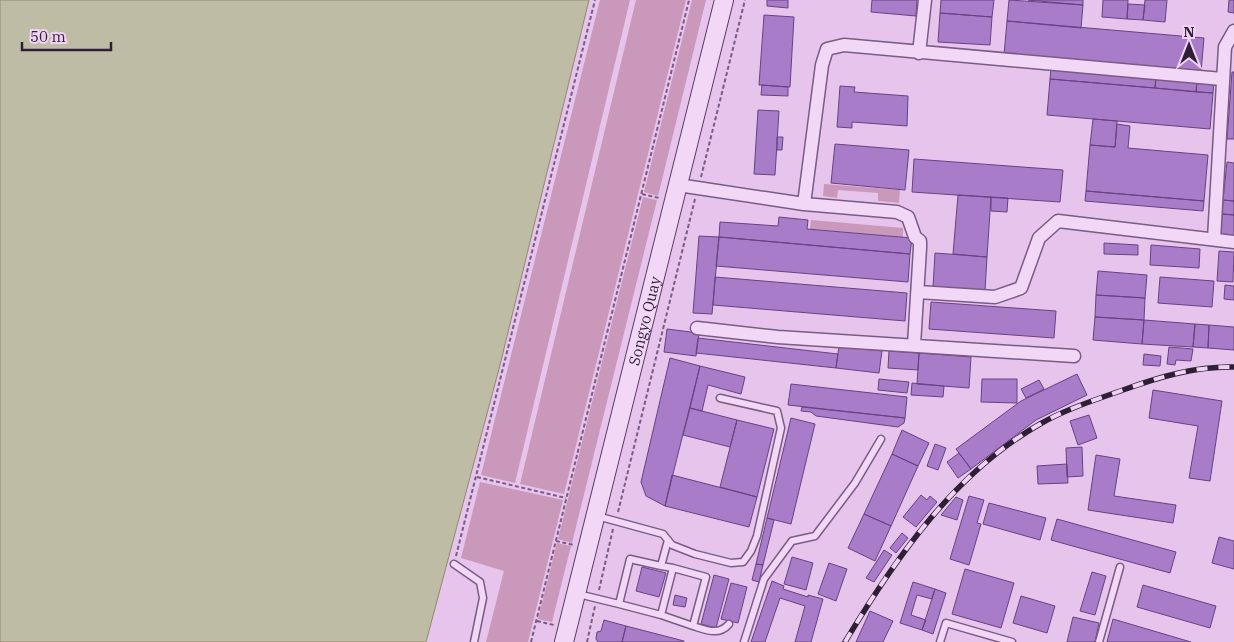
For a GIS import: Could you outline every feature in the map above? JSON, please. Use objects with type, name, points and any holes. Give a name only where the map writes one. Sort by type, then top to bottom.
[{"type":"main road","name":"Songyo Quay","points":[[564,642],[597,516],[724,0]]},
{"type":"street","points":[[919,53],[925,0]]},
{"type":"street","points":[[1214,240],[1222,79],[1225,48],[1234,31]]},
{"type":"street","points":[[804,204],[822,65],[827,49],[844,45],[1222,79]]},
{"type":"street","points":[[678,185],[804,204],[896,212],[908,217],[914,237],[920,241],[914,345]]},
{"type":"street","points":[[918,292],[995,297],[1021,288],[1039,238],[1058,221],[1234,242]]},
{"type":"street","points":[[697,328],[778,337],[1074,356]]},
{"type":"lane","points":[[597,516],[663,534],[672,545],[695,554],[731,562],[743,562],[751,551],[781,428],[777,411],[720,398]]},
{"type":"lane","points":[[744,642],[764,579],[792,541],[815,536],[855,483],[882,439]]},
{"type":"lane","points":[[661,566],[668,540]]},
{"type":"lane","points":[[619,604],[630,559],[706,576],[693,626]]},
{"type":"lane","points":[[454,564],[480,582],[483,598],[474,642]]},
{"type":"lane","points":[[1099,642],[1120,567]]},
{"type":"lane","points":[[661,615],[673,568]]},
{"type":"lane","points":[[576,594],[661,615],[710,632],[721,632],[729,624]]},
{"type":"lane","points":[[940,642],[946,623],[1012,642]]},
{"type":"path","points":[[454,564],[595,0]]},
{"type":"path","points":[[531,642],[689,0]]},
{"type":"path","points":[[587,642],[615,520],[745,0]]},
{"type":"path","points":[[641,194],[659,198]]},
{"type":"path","points":[[477,477],[566,498]]},
{"type":"path","points":[[556,541],[574,545]]},
{"type":"path","points":[[536,621],[554,625]]},
{"type":"shaded area","points":[[0,0],[589,0],[500,365],[426,642],[0,642]]},
{"type":"shaded area","points":[[600,0],[630,0],[515,483],[481,475]]},
{"type":"shaded area","points":[[636,0],[686,0],[564,494],[520,484]]},
{"type":"shaded area","points":[[692,0],[706,0],[658,196],[644,192]]},
{"type":"shaded area","points":[[824,184],[900,190],[899,203],[878,201],[878,193],[838,190],[837,198],[823,196]]},
{"type":"shaded area","points":[[643,197],[657,200],[572,543],[558,539]]},
{"type":"shaded area","points":[[811,220],[903,228],[903,237],[810,229]]},
{"type":"shaded area","points":[[480,482],[563,500],[528,642],[486,642],[504,571],[461,558]]},
{"type":"shaded area","points":[[557,543],[571,546],[552,622],[538,619]]},
{"type":"building","points":[[767,0],[788,0],[788,8],[767,6]]},
{"type":"building","points":[[872,0],[917,0],[916,16],[871,12]]},
{"type":"building","points":[[941,0],[994,0],[992,17],[940,13]]},
{"type":"building","points":[[1009,0],[1083,5],[1081,28],[1007,21]]},
{"type":"building","points":[[1028,0],[1083,0],[1083,5]]},
{"type":"building","points":[[1103,0],[1128,0],[1127,19],[1102,17]]},
{"type":"building","points":[[1145,0],[1167,0],[1165,22],[1143,20]]},
{"type":"building","points":[[1229,0],[1234,0],[1234,13],[1228,12]]},
{"type":"building","points":[[1128,4],[1145,5],[1143,20],[1127,19]]},
{"type":"building","points":[[940,13],[992,17],[990,45],[938,42]]},
{"type":"building","points":[[764,15],[794,17],[790,87],[759,85]]},
{"type":"building","points":[[1007,21],[1204,38],[1201,72],[1004,55]]},
{"type":"building","points":[[1051,68],[1156,77],[1155,88],[1050,79]]},
{"type":"building","points":[[1232,72],[1234,72],[1234,139],[1227,139]]},
{"type":"building","points":[[1156,77],[1197,81],[1196,92],[1155,88]]},
{"type":"building","points":[[1050,79],[1213,93],[1210,129],[1047,115]]},
{"type":"building","points":[[1197,81],[1214,82],[1213,93],[1196,92]]},
{"type":"building","points":[[762,85],[788,87],[788,96],[761,95]]},
{"type":"building","points":[[840,86],[855,87],[854,92],[908,96],[907,126],[852,122],[852,128],[837,127]]},
{"type":"building","points":[[758,110],[779,111],[775,175],[754,174]]},
{"type":"building","points":[[1093,119],[1117,121],[1115,147],[1090,145]]},
{"type":"building","points":[[1117,124],[1130,126],[1128,148],[1208,155],[1204,201],[1086,191],[1090,145],[1115,147]]},
{"type":"building","points":[[777,137],[783,137],[782,150],[777,150]]},
{"type":"building","points":[[835,144],[909,150],[905,190],[831,183]]},
{"type":"building","points":[[914,159],[1063,170],[1060,202],[912,192]]},
{"type":"building","points":[[1227,162],[1234,163],[1234,201],[1223,200]]},
{"type":"building","points":[[1086,191],[1204,201],[1203,211],[1085,201]]},
{"type":"building","points":[[958,195],[991,197],[987,257],[953,254]]},
{"type":"building","points":[[991,197],[1008,198],[1007,212],[991,211]]},
{"type":"building","points":[[1223,200],[1234,201],[1234,215],[1222,214]]},
{"type":"building","points":[[1222,214],[1234,215],[1234,236],[1220,235]]},
{"type":"building","points":[[779,217],[808,220],[807,229],[912,238],[910,254],[719,237],[720,222],[778,226]]},
{"type":"building","points":[[699,236],[719,237],[712,314],[693,313]]},
{"type":"building","points":[[719,237],[910,254],[908,282],[716,266]]},
{"type":"building","points":[[1104,243],[1138,245],[1138,255],[1104,254]]},
{"type":"building","points":[[1151,245],[1200,249],[1199,268],[1150,265]]},
{"type":"building","points":[[1219,251],[1234,252],[1233,282],[1217,281]]},
{"type":"building","points":[[935,253],[987,257],[985,291],[933,287]]},
{"type":"building","points":[[1098,271],[1147,275],[1145,298],[1096,295]]},
{"type":"building","points":[[715,277],[907,293],[905,321],[713,305]]},
{"type":"building","points":[[1160,277],[1214,281],[1212,307],[1158,303]]},
{"type":"building","points":[[1225,285],[1234,286],[1234,300],[1224,299]]},
{"type":"building","points":[[1096,295],[1145,298],[1144,320],[1095,317]]},
{"type":"building","points":[[931,302],[1056,311],[1054,338],[929,329]]},
{"type":"building","points":[[1095,317],[1144,320],[1142,344],[1093,340]]},
{"type":"building","points":[[1144,320],[1195,324],[1193,347],[1142,344]]},
{"type":"building","points":[[1195,324],[1209,325],[1208,348],[1193,347]]},
{"type":"building","points":[[1209,325],[1234,327],[1234,350],[1208,348]]},
{"type":"building","points":[[667,329],[699,333],[696,356],[664,352]]},
{"type":"building","points":[[698,338],[838,354],[836,368],[696,353]]},
{"type":"building","points":[[839,346],[882,351],[879,373],[836,368]]},
{"type":"building","points":[[1169,347],[1193,349],[1191,361],[1176,360],[1175,365],[1167,364]]},
{"type":"building","points":[[889,351],[919,353],[918,370],[888,368]]},
{"type":"building","points":[[919,353],[971,357],[969,388],[917,384]]},
{"type":"building","points":[[1144,354],[1161,356],[1160,366],[1143,365]]},
{"type":"building","points":[[670,358],[700,366],[665,506],[646,496],[641,482]]},
{"type":"building","points":[[700,366],[745,377],[741,394],[708,385],[702,411],[690,408]]},
{"type":"building","points":[[1077,374],[1087,395],[1036,420],[971,469],[956,449],[1021,401]]},
{"type":"building","points":[[879,379],[909,382],[907,393],[878,390]]},
{"type":"building","points":[[982,379],[1017,379],[1017,403],[981,402]]},
{"type":"building","points":[[1039,380],[1044,389],[1026,398],[1021,389]]},
{"type":"building","points":[[912,383],[944,386],[943,397],[911,395]]},
{"type":"building","points":[[791,384],[907,397],[905,418],[788,405]]},
{"type":"building","points":[[1153,390],[1222,401],[1210,481],[1189,478],[1198,426],[1149,418]]},
{"type":"building","points":[[802,407],[905,418],[904,423],[898,427],[816,416],[811,412],[801,411]]},
{"type":"building","points":[[690,408],[737,420],[730,447],[683,435]]},
{"type":"building","points":[[1089,415],[1097,438],[1078,445],[1070,421]]},
{"type":"building","points":[[791,418],[815,424],[791,524],[767,518]]},
{"type":"building","points":[[737,420],[774,429],[757,497],[720,487]]},
{"type":"building","points":[[902,430],[929,443],[918,466],[892,454]]},
{"type":"building","points":[[935,444],[946,448],[938,470],[927,466]]},
{"type":"building","points":[[1082,447],[1083,476],[1067,477],[1066,448]]},
{"type":"building","points":[[959,453],[971,469],[958,478],[947,462]]},
{"type":"building","points":[[892,454],[918,466],[891,526],[864,514]]},
{"type":"building","points":[[1096,455],[1120,459],[1114,496],[1176,505],[1173,523],[1088,510]]},
{"type":"building","points":[[1067,464],[1068,483],[1038,484],[1037,466]]},
{"type":"building","points":[[672,475],[757,497],[749,527],[665,506]]},
{"type":"building","points":[[921,495],[927,500],[930,496],[937,502],[916,527],[903,517]]},
{"type":"building","points":[[969,496],[984,500],[977,523],[981,524],[969,565],[950,559]]},
{"type":"building","points":[[956,497],[963,500],[957,520],[941,515]]},
{"type":"building","points":[[989,503],[1046,518],[1040,540],[983,524]]},
{"type":"building","points":[[864,514],[891,526],[875,561],[848,548]]},
{"type":"building","points":[[767,518],[774,520],[763,565],[756,564]]},
{"type":"building","points":[[1057,519],[1176,552],[1170,573],[1051,540]]},
{"type":"building","points":[[902,533],[908,538],[896,553],[890,548]]},
{"type":"building","points":[[1219,537],[1234,541],[1234,569],[1212,563]]},
{"type":"building","points":[[884,550],[892,555],[874,582],[866,578]]},
{"type":"building","points":[[792,557],[813,563],[806,590],[784,584]]},
{"type":"building","points":[[829,563],[847,569],[836,601],[818,594]]},
{"type":"building","points":[[756,564],[763,565],[759,582],[752,580]]},
{"type":"building","points":[[642,567],[666,573],[659,597],[636,591]]},
{"type":"building","points":[[965,569],[1014,583],[1001,628],[952,614]]},
{"type":"building","points":[[1092,572],[1106,576],[1095,615],[1080,611]]},
{"type":"building","points":[[714,575],[729,579],[716,628],[701,624]]},
{"type":"building","points":[[772,581],[784,586],[783,589],[808,597],[808,595],[823,599],[811,642],[795,642],[805,606],[780,598],[765,642],[751,642]]},
{"type":"building","points":[[913,582],[935,589],[932,599],[917,595],[911,615],[926,620],[922,630],[900,623]]},
{"type":"building","points":[[731,583],[747,587],[738,623],[721,619]]},
{"type":"building","points":[[1143,585],[1216,606],[1210,628],[1137,607]]},
{"type":"building","points":[[935,589],[946,593],[933,634],[922,630]]},
{"type":"building","points":[[675,595],[687,598],[685,607],[673,605]]},
{"type":"building","points":[[1021,596],[1055,606],[1047,633],[1013,623]]},
{"type":"building","points":[[870,611],[893,621],[883,642],[856,642]]},
{"type":"building","points":[[1073,617],[1099,623],[1095,642],[1067,642]]},
{"type":"building","points":[[1113,619],[1191,642],[1107,642]]},
{"type":"building","points":[[604,620],[626,626],[622,642],[598,642],[596,639],[597,632],[601,631]]},
{"type":"building","points":[[626,626],[684,641],[684,642],[622,642]]},
{"type":"railway","points":[[845,642],[884,580],[929,520],[980,467],[1009,444],[1040,424],[1060,414],[1137,385],[1192,370],[1234,367]]}]
